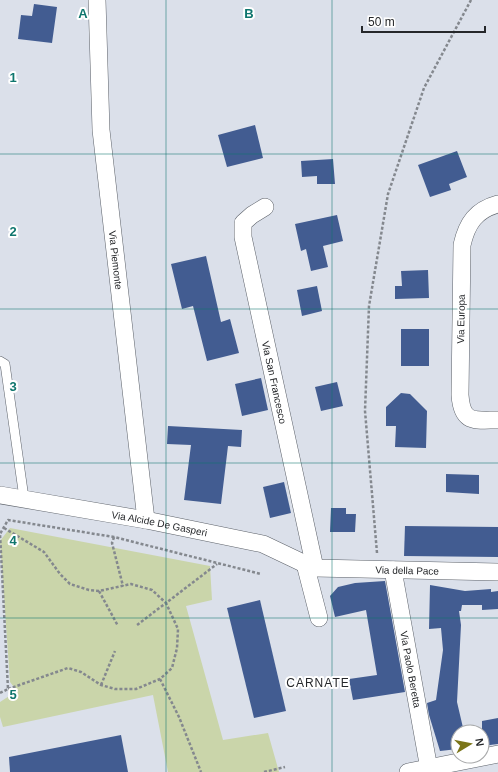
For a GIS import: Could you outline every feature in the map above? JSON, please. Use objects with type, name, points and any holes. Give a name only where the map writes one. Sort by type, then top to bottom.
[{"type":"street","name":"Via Piemonte","points":[[97,0],[102,130],[146,520]]},
{"type":"street","name":"Via Europa","points":[[498,204],[482,210],[476,215],[464,235],[462,245],[460,395],[465,416],[472,420],[498,420]]},
{"type":"street","name":"Via San Francesco","points":[[265,207],[243,223],[243,237],[310,566]]},
{"type":"street","name":"Via Alcide De Gasperi","points":[[0,494],[146,520],[263,544],[310,566]]},
{"type":"street","name":"Via della Pace","points":[[310,566],[386,570],[498,572]]},
{"type":"street","points":[[310,566],[319,618]]},
{"type":"street","name":"Via Paolo Beretta","points":[[386,570],[429,769]]},
{"type":"street","points":[[408,772],[498,754]]},
{"type":"lane","points":[[0,361],[5,364],[24,498]]},
{"type":"path","points":[[386,570],[365,411],[369,306],[388,194],[421,95],[471,0]]},
{"type":"path","points":[[8,689],[0,534],[8,520],[114,537],[261,574]]},
{"type":"path","points":[[0,693],[68,668],[81,672],[101,685],[115,689],[136,689],[160,678],[172,668],[177,648],[178,629],[166,603],[152,590],[131,584],[99,591],[89,590],[70,584],[60,574],[44,552],[4,528]]},
{"type":"path","points":[[114,537],[112,543],[123,586]]},
{"type":"path","points":[[137,625],[218,564]]},
{"type":"path","points":[[99,591],[118,626]]},
{"type":"path","points":[[101,685],[115,651]]},
{"type":"path","points":[[160,678],[179,717],[201,772]]},
{"type":"path","points":[[264,772],[285,767]]},
{"type":"green space","points":[[10,528],[210,566],[212,600],[186,606],[223,740],[268,733],[279,772],[168,772],[153,695],[3,727],[0,717],[0,702],[17,691],[10,682],[0,541]]},
{"type":"building","points":[[34,4],[57,7],[52,43],[18,39],[21,15],[32,16]]},
{"type":"building","points":[[255,125],[263,158],[227,167],[218,135]]},
{"type":"building","points":[[457,151],[467,177],[449,184],[451,190],[430,197],[418,165]]},
{"type":"building","points":[[333,159],[335,184],[317,184],[317,176],[302,177],[301,161]]},
{"type":"building","points":[[337,215],[343,241],[323,246],[328,267],[311,271],[306,249],[301,251],[295,224]]},
{"type":"building","points":[[206,256],[221,322],[230,319],[239,353],[207,361],[193,306],[182,309],[171,264]]},
{"type":"building","points":[[428,270],[429,298],[395,299],[395,286],[402,286],[401,271]]},
{"type":"building","points":[[317,286],[322,311],[302,316],[297,290]]},
{"type":"building","points":[[401,329],[429,329],[429,366],[401,366]]},
{"type":"building","points":[[261,378],[268,410],[242,416],[235,384]]},
{"type":"building","points":[[337,382],[343,406],[321,411],[315,387]]},
{"type":"building","points":[[401,393],[410,394],[427,411],[426,448],[395,447],[396,426],[386,426],[386,407]]},
{"type":"building","points":[[168,426],[242,430],[241,447],[228,446],[221,504],[184,500],[191,445],[167,444]]},
{"type":"building","points":[[446,474],[479,475],[479,494],[446,492]]},
{"type":"building","points":[[284,482],[291,513],[270,518],[263,487]]},
{"type":"building","points":[[331,508],[346,508],[346,514],[356,514],[355,532],[330,532]]},
{"type":"building","points":[[405,526],[498,527],[498,557],[404,556]]},
{"type":"building","points":[[385,581],[405,692],[353,700],[349,679],[377,675],[366,610],[335,617],[330,596],[338,587],[355,583]]},
{"type":"building","points":[[430,585],[465,591],[491,589],[491,592],[498,591],[498,609],[482,610],[482,605],[462,605],[461,611],[459,611],[461,625],[457,702],[462,724],[450,724],[450,750],[440,751],[429,715],[427,703],[436,700],[443,650],[441,628],[429,629]]},
{"type":"building","points":[[260,600],[286,711],[254,718],[227,608]]},
{"type":"building","points":[[498,718],[498,744],[490,745],[490,724],[482,724],[482,721]]},
{"type":"building","points":[[121,735],[128,772],[10,772],[9,757]]},
{"type":"district","name":"CARNATE","points":[[318,683]]}]
